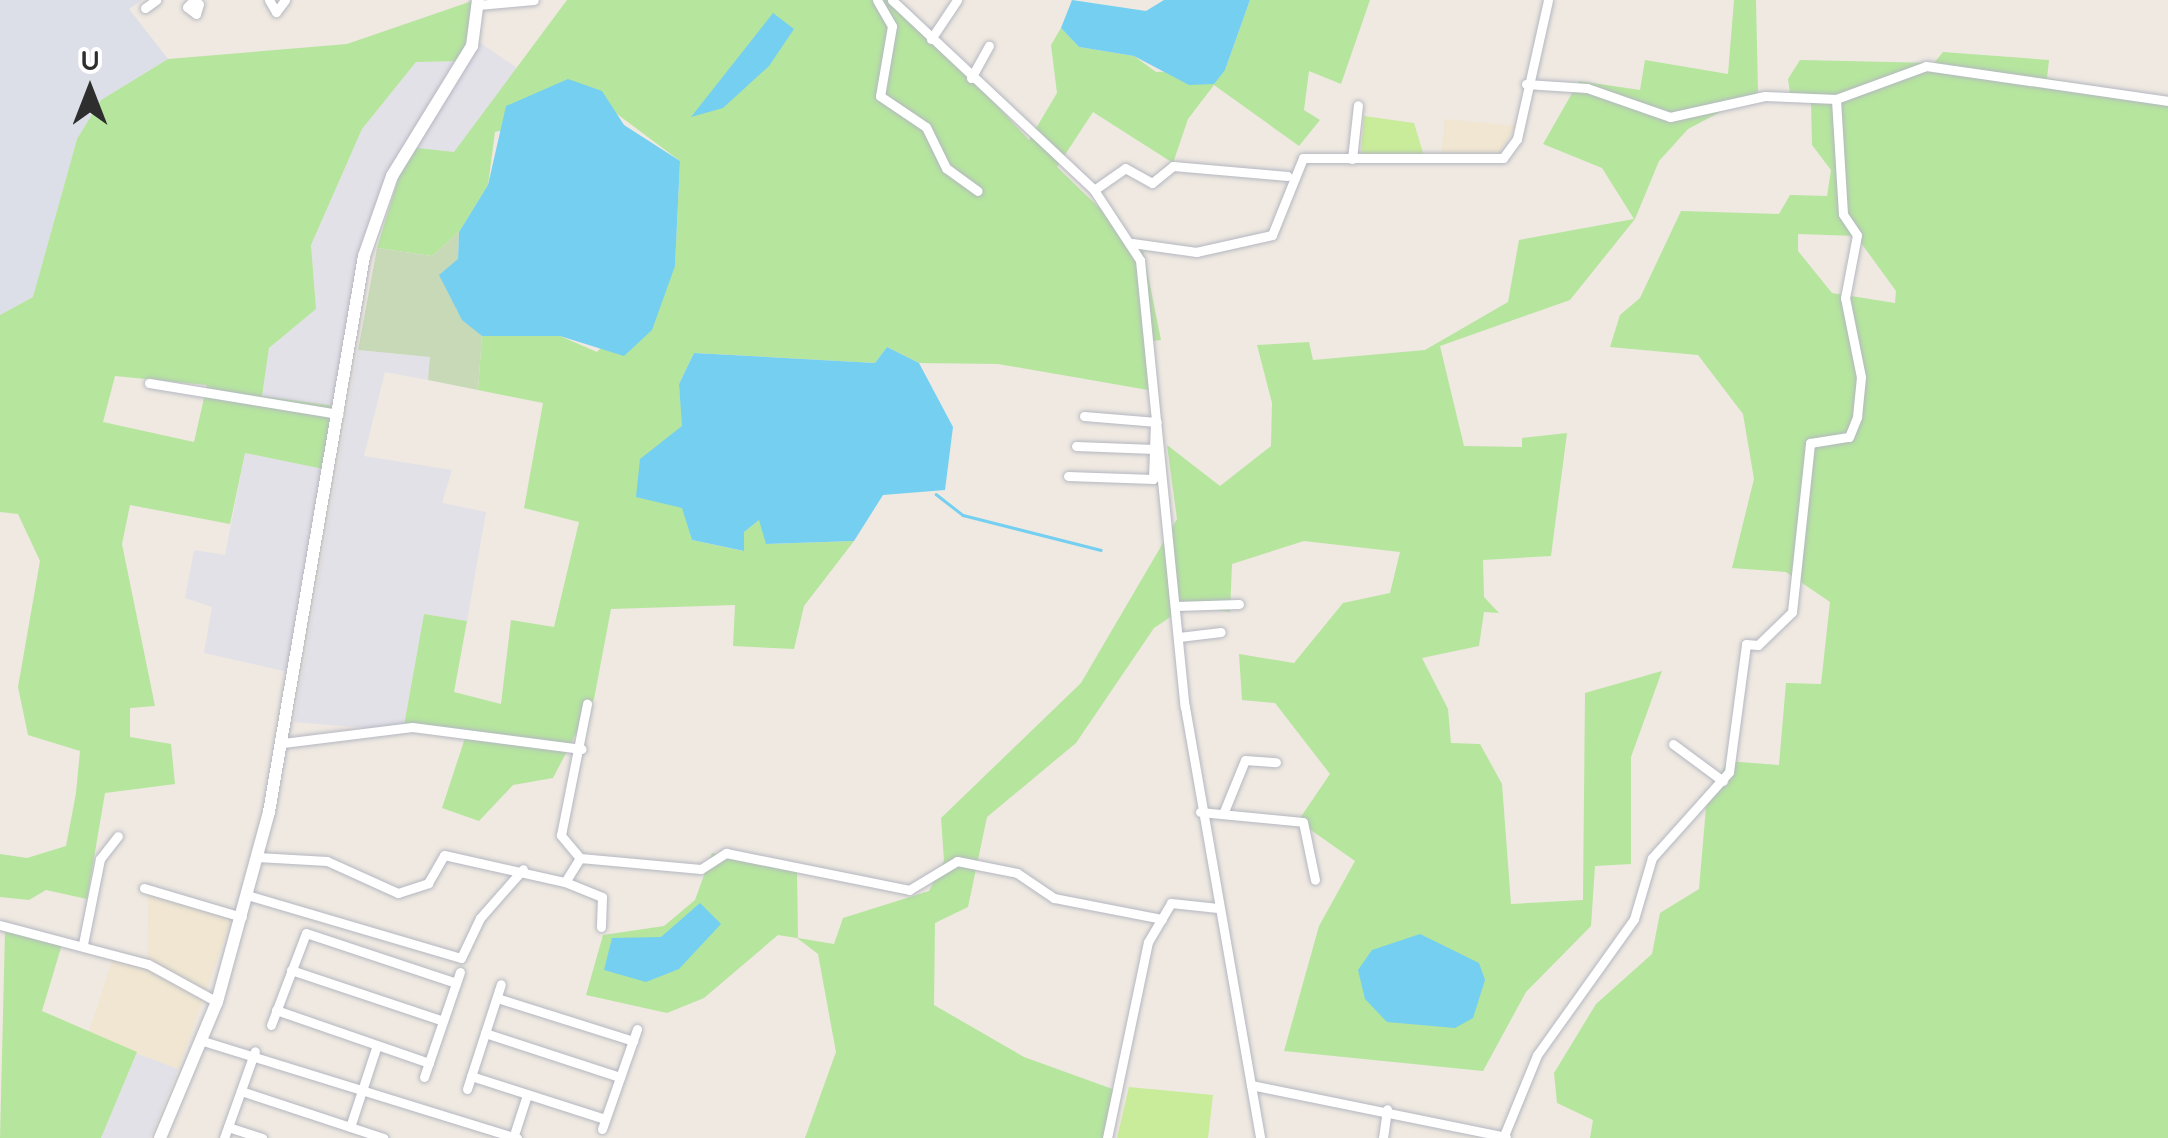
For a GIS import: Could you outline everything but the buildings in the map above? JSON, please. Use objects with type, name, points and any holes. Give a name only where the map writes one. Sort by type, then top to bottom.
[{"type":"main road","points":[[160,1138],[217,1002],[242,918],[283,743],[354,304],[383,198],[472,46],[478,2]]},
{"type":"street","points":[[145,8],[156,0]]},
{"type":"street","points":[[269,0],[276,12],[285,0]]},
{"type":"street","points":[[478,2],[534,0]]},
{"type":"street","points":[[878,0],[892,26],[880,96],[926,127],[946,168],[978,191]]},
{"type":"street","points":[[892,0],[1094,190],[1132,243],[1152,306],[1158,422],[1200,812],[1260,1138]]},
{"type":"street","points":[[931,38],[957,0]]},
{"type":"street","points":[[1132,243],[1196,252],[1272,235],[1288,176],[1303,158],[1502,158],[1517,139],[1526,84],[1548,0]]},
{"type":"street","points":[[971,78],[988,46]]},
{"type":"street","points":[[1526,84],[1588,88],[1670,118],[1765,96],[1836,99],[1926,66],[2168,100]]},
{"type":"street","points":[[1251,1085],[1388,1109],[1505,1138],[1537,1055],[1634,919],[1652,858],[1723,781],[1734,762],[1746,644],[1758,644],[1792,612],[1810,443],[1849,437],[1858,417],[1861,377],[1844,298],[1857,235],[1843,214],[1836,99]]},
{"type":"street","points":[[1352,159],[1358,105]]},
{"type":"street","points":[[1094,190],[1126,168],[1152,182],[1172,166],[1288,176]]},
{"type":"street","points":[[149,383],[338,414]]},
{"type":"street","points":[[1084,416],[1158,422]]},
{"type":"street","points":[[1068,476],[1153,479],[1158,422]]},
{"type":"street","points":[[1076,446],[1154,449]]},
{"type":"street","points":[[1176,606],[1239,604]]},
{"type":"street","points":[[1179,637],[1221,632]]},
{"type":"street","points":[[588,704],[582,749],[561,835],[580,858],[701,869],[726,853],[909,890],[957,861],[1017,873],[1054,898],[1162,918]]},
{"type":"street","points":[[283,743],[380,726],[582,749]]},
{"type":"street","points":[[1674,744],[1723,781]]},
{"type":"street","points":[[1223,814],[1245,760],[1276,762]]},
{"type":"street","points":[[1200,812],[1303,822],[1315,880]]},
{"type":"street","points":[[83,944],[100,859],[118,836]]},
{"type":"street","points":[[256,856],[328,861],[398,893],[428,884],[444,855],[523,869],[602,897],[601,927]]},
{"type":"street","points":[[565,882],[580,858]]},
{"type":"street","points":[[247,896],[461,958],[480,918],[523,869]]},
{"type":"street","points":[[144,888],[242,918]]},
{"type":"street","points":[[1107,1138],[1141,958],[1174,901],[1218,908]]},
{"type":"street","points":[[0,925],[148,964],[217,1002]]},
{"type":"street","points":[[271,1025],[291,970],[310,933],[458,978],[424,1076]]},
{"type":"street","points":[[291,970],[443,1021]]},
{"type":"street","points":[[466,1089],[501,984]]},
{"type":"street","points":[[497,998],[633,1041]]},
{"type":"street","points":[[276,1010],[429,1063]]},
{"type":"street","points":[[471,1076],[604,1124],[637,1029]]},
{"type":"street","points":[[485,1033],[620,1077]]},
{"type":"street","points":[[205,1034],[515,1138],[527,1094]]},
{"type":"street","points":[[544,1052],[548,1038]]},
{"type":"street","points":[[350,1127],[377,1046]]},
{"type":"street","points":[[255,1051],[226,1132],[262,1138]]},
{"type":"street","points":[[241,1091],[384,1138]]},
{"type":"street","points":[[1383,1138],[1388,1109]]},
{"type":"shaded area","points":[[0,0],[142,0],[129,9],[168,59],[101,100],[77,139],[33,297],[0,315]]},
{"type":"shaded area","points":[[479,42],[517,68],[454,153],[408,148],[364,246],[335,406],[262,396],[269,348],[316,309],[311,245],[362,129],[416,62],[462,61]]},
{"type":"shaded area","points":[[1445,119],[1516,126],[1497,156],[1441,154]]},
{"type":"shaded area","points":[[358,350],[431,357],[428,380],[385,372],[364,456],[452,470],[442,503],[486,512],[467,621],[424,614],[403,731],[294,722]]},
{"type":"shaded area","points":[[245,453],[328,470],[288,672],[204,653],[212,607],[185,598],[194,550],[225,555]]},
{"type":"shaded area","points":[[148,895],[232,918],[178,1069],[88,1035],[113,958],[147,970]]},
{"type":"shaded area","points":[[137,1052],[178,1069],[150,1138],[101,1138]]},
{"type":"green space","points":[[475,0],[462,61],[416,62],[362,129],[311,245],[316,309],[269,348],[262,396],[335,406],[328,470],[245,453],[230,524],[130,505],[122,544],[155,706],[130,708],[130,737],[171,744],[175,784],[105,793],[87,899],[46,890],[29,900],[0,897],[0,854],[27,858],[66,846],[80,751],[28,735],[18,687],[40,561],[18,514],[0,512],[0,315],[33,297],[77,139],[101,100],[168,59],[347,44]],"holes":[[[115,376],[207,385],[194,442],[103,422]]]},
{"type":"green space","points":[[567,0],[899,0],[1029,140],[1057,93],[1051,45],[1061,28],[1079,47],[1134,56],[1156,72],[1225,70],[1250,0],[1370,0],[1341,84],[1309,71],[1304,110],[1320,120],[1299,146],[1214,85],[1188,119],[1173,163],[1093,112],[1057,167],[1143,250],[1161,340],[1151,341],[1154,391],[998,364],[919,363],[887,347],[875,363],[694,353],[679,384],[683,426],[668,443],[692,540],[743,551],[744,532],[760,519],[767,544],[854,541],[804,606],[794,649],[733,646],[735,605],[611,609],[594,699],[553,778],[513,785],[479,821],[442,808],[465,738],[403,731],[424,614],[467,621],[454,692],[501,704],[511,620],[554,627],[579,522],[524,508],[543,403],[478,390],[482,336],[560,336],[597,352],[675,266],[680,161],[605,105],[495,132],[488,185],[459,232],[432,256],[377,248],[408,147],[454,152]]},
{"type":"green space","points":[[1734,0],[1756,0],[1758,92],[1688,129],[1659,161],[1635,219],[1570,300],[1440,346],[1464,446],[1522,447],[1522,438],[1567,433],[1551,556],[1483,560],[1484,597],[1499,613],[1484,612],[1479,646],[1422,658],[1448,709],[1451,743],[1480,744],[1502,784],[1511,904],[1583,900],[1585,693],[1662,671],[1631,757],[1631,864],[1595,866],[1591,926],[1526,992],[1483,1071],[1284,1051],[1319,926],[1355,861],[1298,821],[1330,774],[1275,703],[1242,700],[1239,654],[1294,663],[1343,603],[1390,593],[1400,552],[1304,541],[1232,564],[1230,612],[1187,606],[1154,628],[1076,743],[987,817],[968,907],[935,923],[934,1005],[1024,1057],[1118,1091],[1107,1138],[805,1138],[836,1052],[818,954],[797,938],[778,935],[704,998],[667,1013],[586,995],[603,935],[664,926],[695,900],[712,853],[797,871],[798,938],[834,944],[843,918],[929,891],[944,861],[941,818],[1081,683],[1177,519],[1167,445],[1220,486],[1271,446],[1272,403],[1257,345],[1309,342],[1313,360],[1425,350],[1508,302],[1519,240],[1634,219],[1602,168],[1543,144],[1579,81],[1640,90],[1645,60],[1728,74]]},
{"type":"green space","points":[[1943,52],[2049,60],[2047,78],[2168,103],[2168,1138],[1590,1138],[1593,1120],[1557,1103],[1554,1073],[1596,1004],[1652,954],[1660,913],[1699,889],[1706,807],[1727,761],[1779,765],[1786,683],[1821,684],[1830,602],[1786,572],[1732,568],[1754,479],[1743,414],[1698,355],[1610,347],[1620,315],[1640,298],[1681,211],[1779,214],[1790,195],[1827,196],[1831,170],[1812,145],[1811,102],[1791,100],[1788,79],[1800,60],[1934,63]],"holes":[[[1798,234],[1856,236],[1896,291],[1895,303],[1832,293],[1798,251]]]},
{"type":"green space","points":[[1364,116],[1414,123],[1424,156],[1361,154]]},
{"type":"green space","points":[[459,232],[456,309],[482,336],[478,390],[428,380],[430,357],[358,350],[377,248],[432,256]]},
{"type":"green space","points":[[5,932],[63,941],[42,1011],[137,1052],[101,1138],[0,1138]]},
{"type":"green space","points":[[1129,1087],[1213,1095],[1208,1138],[1117,1138]]},
{"type":"water","points":[[1072,0],[1146,11],[1164,0],[1250,0],[1225,70],[1214,84],[1189,85],[1134,56],[1079,47],[1061,28]]},
{"type":"water","points":[[773,13],[794,29],[769,66],[723,108],[691,117]]},
{"type":"water","points":[[568,79],[602,91],[624,125],[680,161],[675,266],[652,330],[624,356],[560,336],[482,336],[462,320],[439,275],[458,259],[459,232],[488,185],[506,106]]},
{"type":"water","points":[[887,347],[919,363],[953,427],[945,490],[883,495],[854,541],[766,544],[759,520],[744,532],[744,551],[692,540],[682,508],[636,497],[640,459],[682,426],[679,384],[694,353],[875,363]]},
{"type":"water","points":[[700,903],[721,924],[679,969],[646,982],[604,970],[612,938],[661,937]]},
{"type":"water","points":[[1420,934],[1479,963],[1485,980],[1473,1018],[1455,1028],[1387,1022],[1365,999],[1358,970],[1372,950]]},
{"type":"waterway","points":[[936,494],[963,515],[1101,550]]}]
